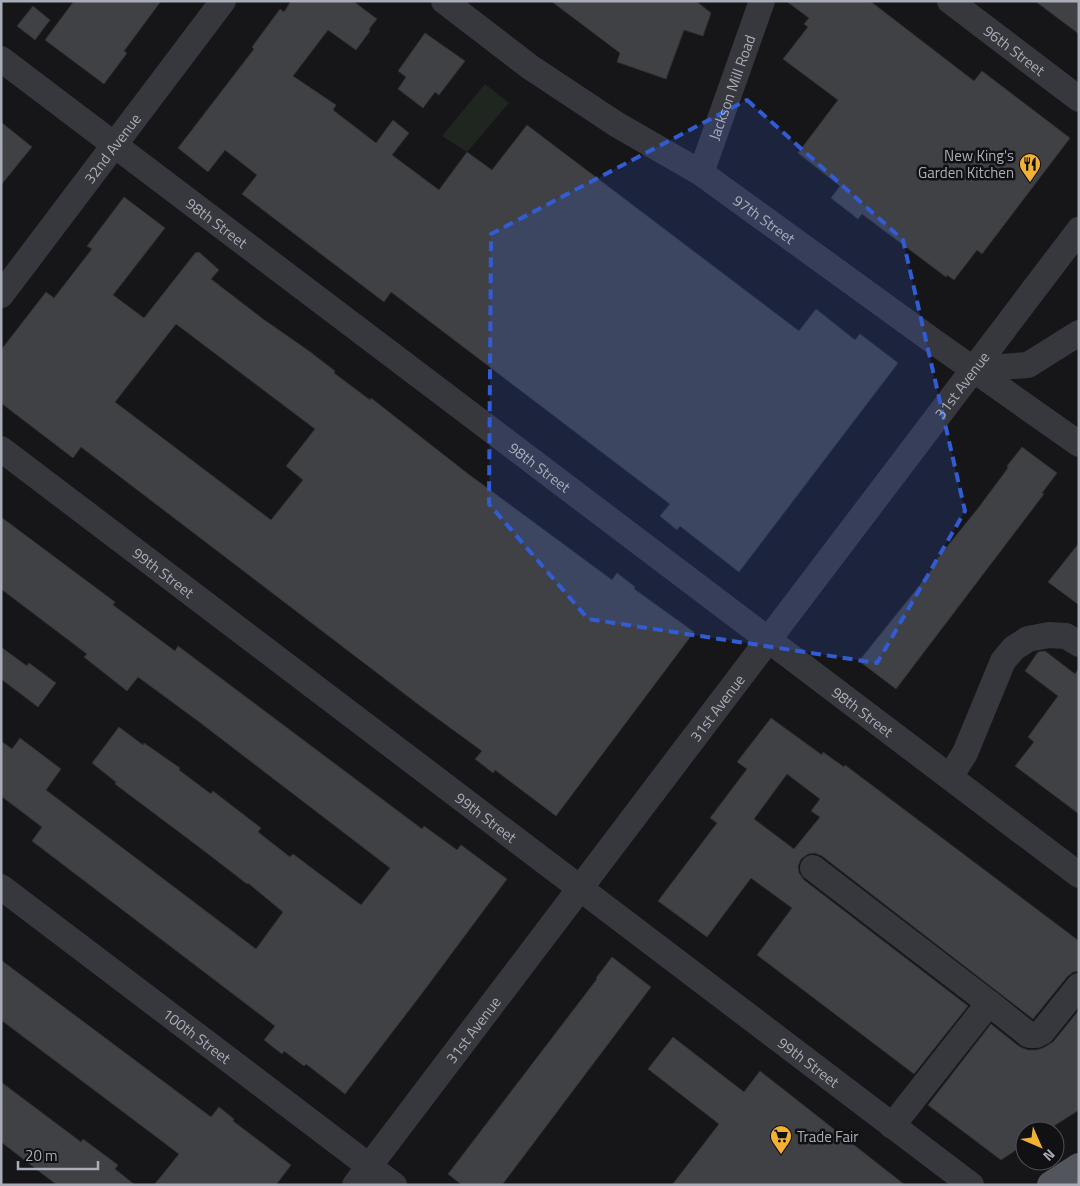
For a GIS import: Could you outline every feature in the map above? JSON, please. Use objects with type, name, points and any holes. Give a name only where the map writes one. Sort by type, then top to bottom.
[{"type":"main road","points":[[1051,1185],[1079,1167]]},
{"type":"street","name":"32nd Avenue","points":[[1,295],[223,1]]},
{"type":"street","name":"97th Street","points":[[444,1],[530,66],[616,124],[701,173],[1079,444]]},
{"type":"street","name":"Jackson Mill Road","points":[[701,173],[762,1]]},
{"type":"street","name":"96th Street","points":[[950,1],[1079,99]]},
{"type":"street","name":"98th Street","points":[[1,59],[1079,875]]},
{"type":"street","name":"31st Avenue","points":[[362,1176],[1079,230]]},
{"type":"street","points":[[973,369],[1028,365],[1079,333]]},
{"type":"street","name":"99th Street","points":[[1,449],[971,1185]]},
{"type":"street","points":[[950,777],[965,753],[1003,660],[1014,648],[1028,639],[1049,635],[1066,636],[1079,644]]},
{"type":"street","points":[[813,868],[1029,1035],[1036,1035],[1042,1032],[1079,986]]},
{"type":"street","name":"100th Street","points":[[1,887],[362,1176],[394,1185]]},
{"type":"street","points":[[892,1126],[989,1003]]},
{"type":"highlighted area","points":[[747,100],[903,240],[965,511],[877,663],[588,619],[489,504],[491,234]]},
{"type":"shaded area","points":[[485,84],[509,103],[467,152],[442,136]]},
{"type":"building","points":[[74,1],[161,1],[124,51],[127,53],[104,84],[45,40]]},
{"type":"building","points":[[291,1],[353,1],[377,19],[356,50],[328,30],[293,76],[336,105],[333,110],[376,143],[393,120],[409,133],[392,155],[439,190],[467,152],[492,170],[527,125],[799,331],[816,309],[855,340],[860,334],[898,363],[739,572],[680,526],[677,530],[660,516],[670,504],[391,292],[384,302],[242,194],[257,175],[225,150],[208,172],[178,148],[254,49],[252,47],[280,9],[284,12]]},
{"type":"building","points":[[551,1],[696,1],[711,13],[703,36],[684,30],[666,79],[617,62],[620,53]]},
{"type":"building","points":[[786,1],[870,1],[974,81],[982,71],[1070,138],[982,254],[977,250],[954,280],[947,275],[946,277],[862,214],[858,219],[831,198],[840,186],[798,153],[838,100],[783,59],[808,27],[804,24],[809,18]]},
{"type":"building","points":[[1035,1],[1079,1],[1079,34]]},
{"type":"building","points":[[33,6],[50,20],[35,40],[17,26]]},
{"type":"building","points":[[425,33],[465,61],[439,95],[435,92],[423,108],[398,89],[406,77],[398,71]]},
{"type":"building","points":[[1,122],[32,147],[1,185]]},
{"type":"building","points":[[124,197],[165,228],[113,295],[144,318],[196,252],[199,252],[219,270],[211,279],[263,319],[309,351],[335,371],[334,373],[370,400],[371,398],[467,473],[612,580],[617,573],[635,587],[634,589],[694,632],[556,816],[495,770],[493,773],[475,759],[482,751],[81,447],[73,458],[1,403],[1,350],[46,292],[54,298],[92,249],[87,246]],"holes":[[[176,324],[315,429],[286,466],[303,480],[271,520],[115,402]]]},
{"type":"building","points":[[1022,447],[1057,473],[1042,493],[1044,494],[896,689],[859,661],[920,585],[935,565],[933,564],[979,507]]},
{"type":"building","points":[[1,517],[115,602],[113,605],[175,651],[178,646],[422,829],[424,826],[457,850],[461,845],[507,879],[345,1094],[306,1064],[304,1066],[284,1051],[282,1054],[264,1040],[275,1026],[32,841],[42,827],[1,796],[1,741],[12,749],[20,738],[61,769],[46,790],[256,949],[283,912],[248,883],[115,784],[116,782],[92,763],[119,727],[143,745],[144,743],[180,768],[179,770],[211,794],[213,791],[261,828],[258,832],[290,857],[293,854],[361,905],[390,868],[138,677],[127,691],[84,657],[87,654],[1,589]]},
{"type":"building","points":[[1079,543],[1079,605],[1048,582]]},
{"type":"building","points":[[1,647],[27,666],[29,663],[56,683],[38,707],[1,679]]},
{"type":"building","points":[[1045,651],[1075,674],[1079,668],[1079,814],[1015,766],[1034,742],[1028,737],[1058,696],[1025,671],[1038,652]]},
{"type":"building","points":[[771,718],[822,755],[823,752],[844,767],[845,765],[1079,941],[1079,971],[1073,972],[1067,977],[1033,1019],[822,856],[815,853],[808,854],[801,859],[798,866],[799,873],[804,880],[968,1006],[914,1074],[757,955],[792,908],[751,878],[707,937],[658,901],[717,823],[710,818],[747,769],[737,762]],"holes":[[[787,774],[820,799],[811,811],[820,817],[794,849],[754,819]]]},
{"type":"building","points":[[612,957],[651,987],[502,1185],[462,1185],[448,1174]]},
{"type":"building","points":[[1,960],[211,1117],[219,1107],[234,1119],[233,1121],[291,1165],[276,1185],[154,1185],[179,1154],[1,1020]]},
{"type":"building","points":[[1079,1010],[1079,1110],[1062,1121],[1015,1121],[1015,1151],[1001,1160],[928,1105],[991,1024],[1020,1047],[1028,1050],[1043,1048],[1053,1042]]},
{"type":"building","name":"Trade Fair","points":[[673,1037],[744,1092],[760,1071],[905,1185],[672,1185],[719,1124],[648,1069]]},
{"type":"building","points":[[1,1082],[81,1142],[83,1139],[118,1165],[115,1169],[135,1185],[57,1185],[1,1142]]},
{"type":"place","name":"New King's Garden Kitchen","points":[[1030,183]]},
{"type":"place","name":"Trade Fair","points":[[781,1155]]}]
